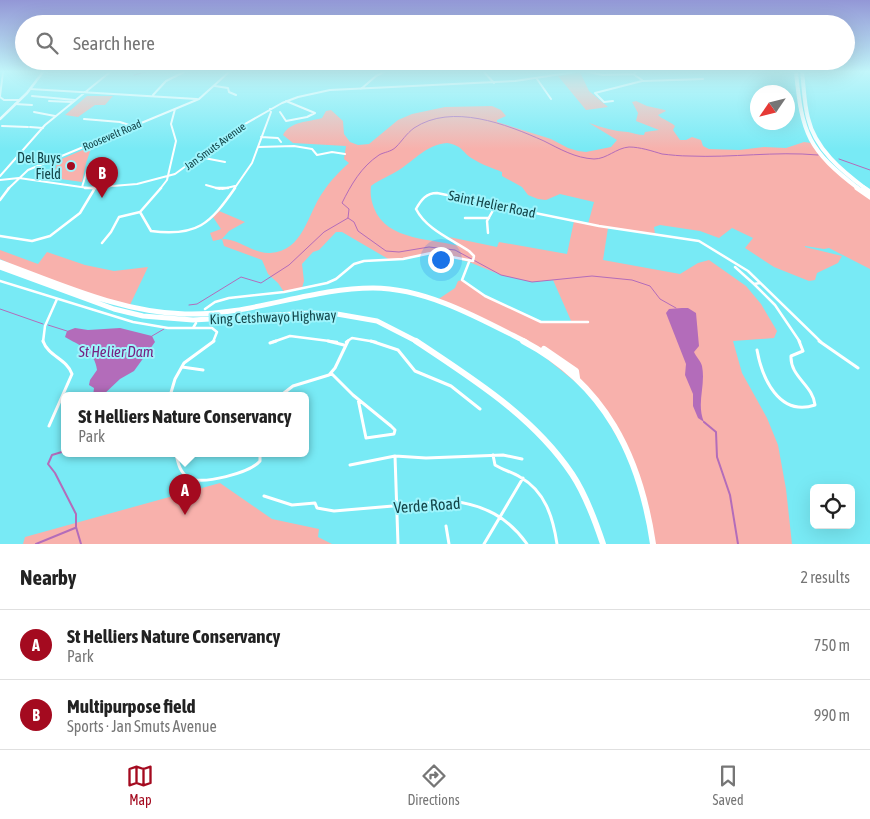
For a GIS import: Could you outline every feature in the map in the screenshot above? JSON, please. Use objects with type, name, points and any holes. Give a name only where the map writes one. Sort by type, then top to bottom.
[{"type":"highway","points":[[799,97],[802,118],[810,139],[838,171],[870,198]]},
{"type":"highway","points":[[805,97],[808,119],[822,146],[839,166],[870,192]]},
{"type":"highway","name":"King Cetshwayo Highway","points":[[0,260],[28,275],[114,309],[143,316],[193,320],[310,313],[337,314],[377,321],[411,337],[510,407],[543,436],[564,462],[579,485],[603,544]]},
{"type":"highway","name":"King Cetshwayo Highway","points":[[0,267],[139,309],[188,314],[240,311],[336,292],[376,288],[416,294],[443,303],[557,356],[576,370],[578,375],[576,379],[606,411],[630,452],[647,501],[653,544]]},
{"type":"highway","points":[[0,271],[28,275]]},
{"type":"street","points":[[1,97],[4,100],[20,100]]},
{"type":"street","points":[[0,119],[23,97]]},
{"type":"street","points":[[44,97],[75,101]]},
{"type":"street","points":[[0,176],[43,128],[79,97]]},
{"type":"street","points":[[185,97],[199,99]]},
{"type":"street","name":"Jan Smuts Avenue","points":[[0,180],[19,178],[82,188],[94,188],[130,186],[166,177],[183,170],[230,133],[270,109],[302,97]]},
{"type":"street","points":[[599,97],[604,102],[613,101]]},
{"type":"street","points":[[191,102],[193,98]]},
{"type":"street","name":"Roosevelt Road","points":[[19,178],[28,170],[199,99]]},
{"type":"street","points":[[48,102],[75,101]]},
{"type":"street","points":[[280,112],[286,121],[303,118],[315,113],[287,102]]},
{"type":"street","points":[[15,104],[32,105]]},
{"type":"street","points":[[102,243],[112,232],[119,216],[140,212],[166,182],[176,141],[171,124],[175,109]]},
{"type":"street","points":[[140,212],[151,231],[183,234],[192,231],[215,216],[252,163],[271,112],[270,109]]},
{"type":"street","points":[[34,112],[56,116]]},
{"type":"street","points":[[264,113],[269,114]]},
{"type":"street","points":[[84,119],[120,122],[132,126]]},
{"type":"street","points":[[2,126],[43,128]]},
{"type":"street","points":[[261,137],[278,138],[281,142]]},
{"type":"street","points":[[258,147],[294,146],[312,149],[317,155],[332,152],[345,154]]},
{"type":"street","points":[[199,157],[225,162]]},
{"type":"street","points":[[82,188],[89,165]]},
{"type":"street","points":[[0,200],[19,178]]},
{"type":"street","points":[[206,185],[221,189],[236,185]]},
{"type":"street","points":[[0,236],[32,241],[50,236],[80,213],[94,188]]},
{"type":"street","name":"Saint Helier Road","points":[[469,262],[474,259],[469,251],[424,220],[416,209],[425,196],[434,192],[599,226],[695,240],[743,267],[814,337],[858,368]]},
{"type":"street","points":[[488,233],[486,225],[496,205]]},
{"type":"street","points":[[466,218],[489,218]]},
{"type":"street","points":[[205,309],[215,302],[230,298],[284,292],[327,283],[336,279],[352,265],[364,261],[403,259],[431,253],[469,262],[462,280],[485,296],[545,323],[588,322]]},
{"type":"street","points":[[734,267],[745,274],[777,306],[803,348],[802,352],[791,356],[790,360],[796,374],[815,398],[813,406],[787,404],[779,400],[760,368],[757,350]]},
{"type":"street","points":[[0,281],[133,322],[168,328],[212,328],[217,332],[217,336],[211,344],[193,355],[182,367],[171,392]]},
{"type":"street","points":[[754,284],[760,283]]},
{"type":"street","points":[[57,299],[43,339],[45,347],[70,367],[72,374],[64,392]]},
{"type":"street","points":[[193,328],[196,323]]},
{"type":"street","points":[[270,343],[290,336],[337,342],[344,345]]},
{"type":"street","points":[[285,392],[293,386],[324,378],[331,374],[344,345],[352,338],[360,338],[395,348],[404,355],[415,371],[451,386],[480,408]]},
{"type":"street","points":[[182,367],[203,370]]},
{"type":"street","points":[[331,374],[358,399],[388,422],[395,430],[394,434],[367,438],[358,399]]},
{"type":"street","points":[[49,426],[61,399]]},
{"type":"street","points":[[493,455],[497,467],[523,478],[544,500],[553,523],[557,544]]},
{"type":"street","points":[[350,465],[395,456],[426,458],[493,455],[522,459]]},
{"type":"street","points":[[395,456],[398,544]]},
{"type":"street","points":[[177,457],[178,465],[184,474],[189,478],[200,481],[253,468],[260,461],[260,457]]},
{"type":"street","points":[[484,544],[523,478]]},
{"type":"street","name":"Verde Road","points":[[264,496],[292,504],[316,503],[317,508],[334,511],[452,501],[465,502],[486,507],[501,516],[514,526],[527,544]]},
{"type":"street","points":[[446,526],[449,544]]},
{"type":"shaded area","points":[[85,97],[112,97],[105,105],[95,105],[78,117],[65,115]]},
{"type":"shaded area","points":[[576,97],[597,97],[608,107],[586,110]]},
{"type":"shaded area","points":[[636,101],[647,106],[665,110],[658,115],[675,126],[673,130],[680,140],[692,137],[701,140],[703,146],[709,149],[786,148],[804,142],[811,143],[827,161],[870,199],[870,269],[829,248],[805,246],[842,256],[838,263],[817,273],[815,280],[809,281],[774,267],[745,248],[753,238],[732,228],[719,238],[700,231],[660,225],[654,227],[655,234],[608,228],[603,260],[680,274],[698,263],[709,260],[746,286],[761,304],[777,331],[774,338],[733,341],[742,373],[767,418],[778,445],[786,489],[792,544],[653,544],[640,477],[594,397],[531,346],[437,300],[455,288],[458,281],[462,280],[480,293],[545,323],[572,323],[553,280],[532,282],[501,275],[469,262],[434,253],[390,260],[342,232],[336,232],[302,264],[304,281],[302,288],[284,292],[268,274],[262,260],[224,246],[222,239],[235,241],[258,251],[270,253],[281,251],[297,239],[326,188],[335,176],[349,163],[344,159],[346,146],[293,143],[283,135],[290,127],[322,118],[326,111],[331,110],[343,121],[344,134],[350,142],[358,145],[369,144],[398,120],[412,114],[445,107],[492,106],[501,110],[506,116],[497,120],[497,122],[551,139],[568,148],[586,152],[611,147],[617,140],[589,123],[604,128],[642,135],[645,132],[659,130],[636,121],[638,113],[632,102]],"holes":[[[440,144],[453,144],[469,157],[502,172],[502,176],[522,187],[528,195],[546,200],[560,194],[594,202],[588,224],[574,221],[567,254],[499,242],[497,247],[449,237],[463,247],[400,233],[380,219],[372,202],[371,186],[399,170],[427,150]]]},
{"type":"shaded area","name":"Del Buys Field","points":[[92,146],[82,182],[46,177],[56,168],[57,161]]},
{"type":"shaded area","points":[[219,211],[245,222],[229,231],[222,239],[213,241],[210,233],[221,229],[213,217]]},
{"type":"shaded area","points":[[0,250],[38,264],[47,252],[85,265],[114,271],[148,267],[129,307],[28,272],[0,259]]},
{"type":"shaded area","points":[[220,483],[272,519],[319,529],[318,537],[332,544],[23,544],[25,537]]},
{"type":"water","points":[[688,308],[696,313],[699,346],[694,352],[701,362],[703,373],[701,408],[704,422],[698,418],[693,406],[693,394],[685,375],[686,364],[666,313],[669,309]]},
{"type":"water","name":"St Helier Dam","points":[[75,328],[88,330],[120,328],[152,336],[155,342],[134,371],[120,379],[106,392],[94,392],[94,388],[89,385],[97,370],[96,363],[86,349],[65,337],[67,331]]},
{"type":"waterway","points":[[348,218],[349,209],[342,203],[353,183],[367,165],[379,155],[394,149],[414,128],[429,121],[445,117],[462,117],[496,123],[513,128],[574,155],[594,159],[599,159],[629,147],[682,156],[818,155]]},
{"type":"waterway","points":[[839,159],[870,170]]},
{"type":"waterway","points":[[189,305],[197,304],[241,277],[261,283],[289,265],[324,232],[348,218]]},
{"type":"waterway","points":[[348,218],[354,222],[358,231],[386,251],[399,252],[429,247],[455,250],[501,275],[532,282],[592,276],[632,280],[650,286],[660,299],[676,308]]},
{"type":"waterway","points":[[0,309],[43,324]]},
{"type":"waterway","points":[[48,325],[67,331]]},
{"type":"waterway","points":[[152,336],[164,329]]},
{"type":"waterway","points":[[704,422],[716,432],[717,457],[730,495],[738,544]]},
{"type":"waterway","points":[[61,452],[52,455],[48,464],[55,473],[76,514],[76,527],[81,544]]},
{"type":"waterway","points":[[36,544],[75,528]]},
{"type":"place","name":"Del Buys Field","points":[[71,166]]},
{"type":"place","name":"Multipurpose field","points":[[102,198]]},
{"type":"place","name":"St Helliers Nature Conservancy","points":[[185,515]]}]
